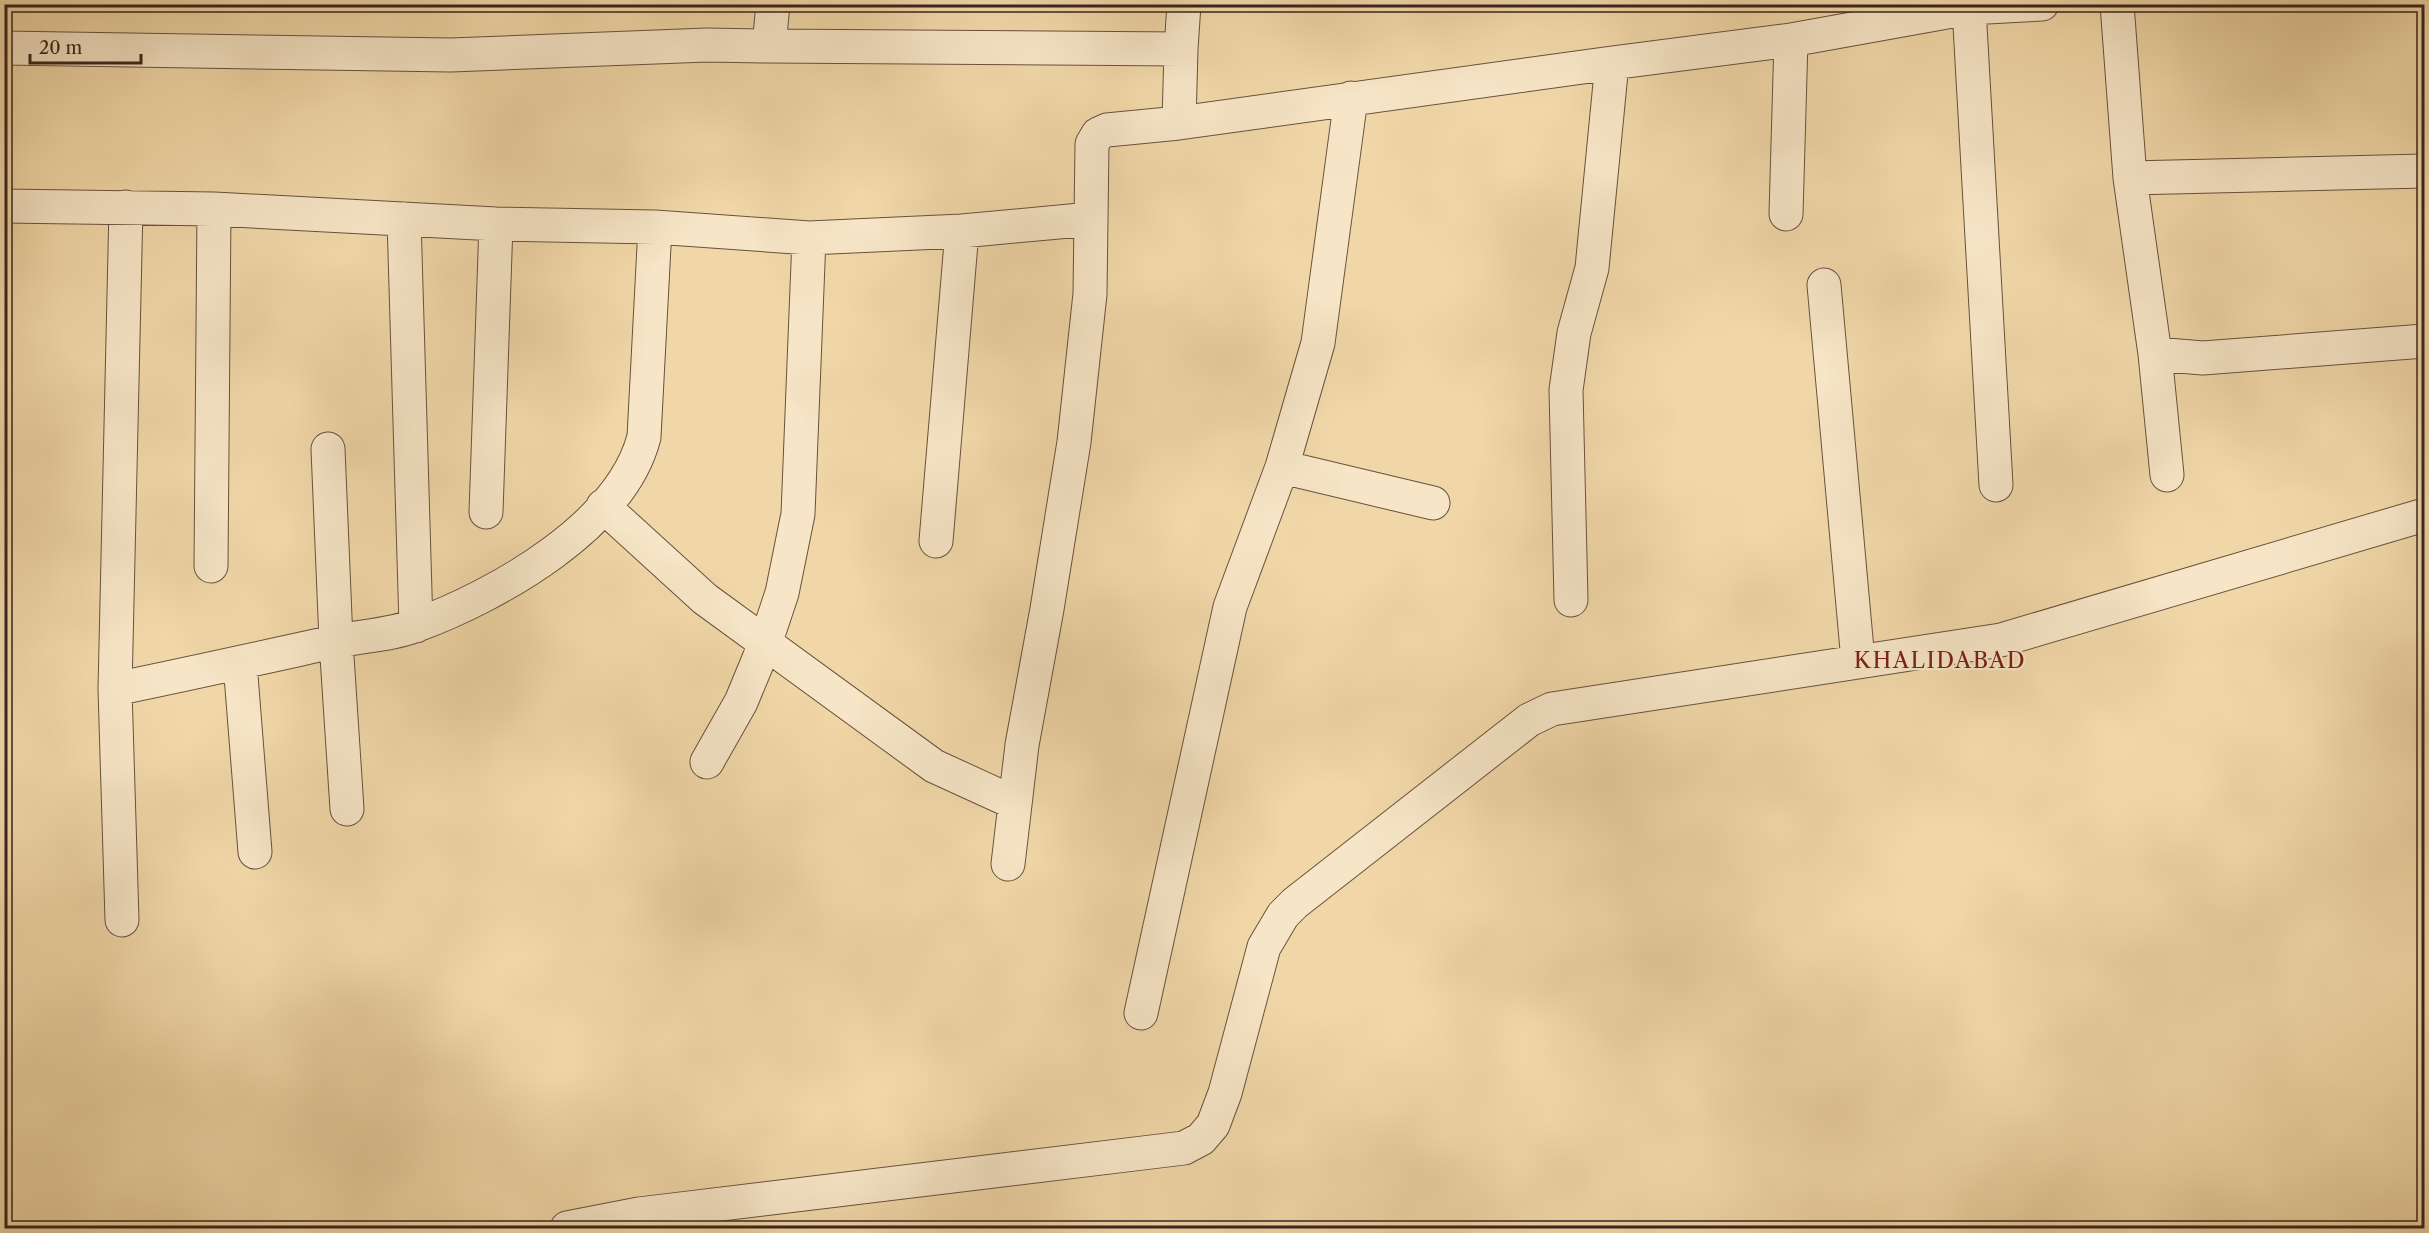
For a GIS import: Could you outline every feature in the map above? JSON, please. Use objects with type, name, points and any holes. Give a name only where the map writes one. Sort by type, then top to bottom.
[{"type":"street","points":[[769,46],[772,4]]},
{"type":"street","points":[[1179,123],[1184,4]]},
{"type":"street","points":[[1008,864],[1022,745],[1074,442],[1090,294],[1092,144],[1098,134],[1107,130],[1179,123],[1791,40],[1976,7],[2042,4]]},
{"type":"street","points":[[2117,4],[2130,178],[2155,354],[2167,475]]},
{"type":"street","points":[[1976,7],[1996,485]]},
{"type":"street","points":[[1786,214],[1791,40]]},
{"type":"street","points":[[4,48],[451,55],[707,45],[1181,49]]},
{"type":"street","points":[[1571,600],[1566,390],[1574,333],[1592,267],[1612,63]]},
{"type":"street","points":[[1141,1013],[1230,607],[1282,467],[1318,344],[1351,98]]},
{"type":"street","points":[[2130,178],[2424,171]]},
{"type":"street","points":[[4,206],[214,209],[496,224],[655,227],[809,238],[962,231],[1091,219]]},
{"type":"street","points":[[122,920],[115,688],[126,207]]},
{"type":"street","points":[[211,566],[214,209]]},
{"type":"street","points":[[404,219],[416,626]]},
{"type":"street","points":[[486,512],[496,224]]},
{"type":"street","points":[[115,688],[416,626],[520,575],[565,545],[603,506],[639,458],[644,437],[655,227]]},
{"type":"street","points":[[936,541],[962,231]]},
{"type":"street","points":[[707,762],[741,702],[765,644],[782,593],[798,514],[809,238]]},
{"type":"street","points":[[1824,285],[1858,661]]},
{"type":"street","points":[[2155,354],[2203,358],[2424,341]]},
{"type":"street","points":[[328,449],[336,641],[347,809]]},
{"type":"street","points":[[1282,467],[1433,503]]},
{"type":"street","points":[[603,506],[705,599],[934,766],[1015,803]]},
{"type":"street","points":[[567,1228],[639,1214],[1184,1148],[1201,1139],[1213,1125],[1225,1093],[1264,947],[1283,915],[1295,903],[1514,730],[1552,709],[2001,639],[2424,515]]},
{"type":"street","points":[[240,663],[255,852]]},
{"type":"district","name":"KHALIDABAD","points":[[1940,660]]}]
